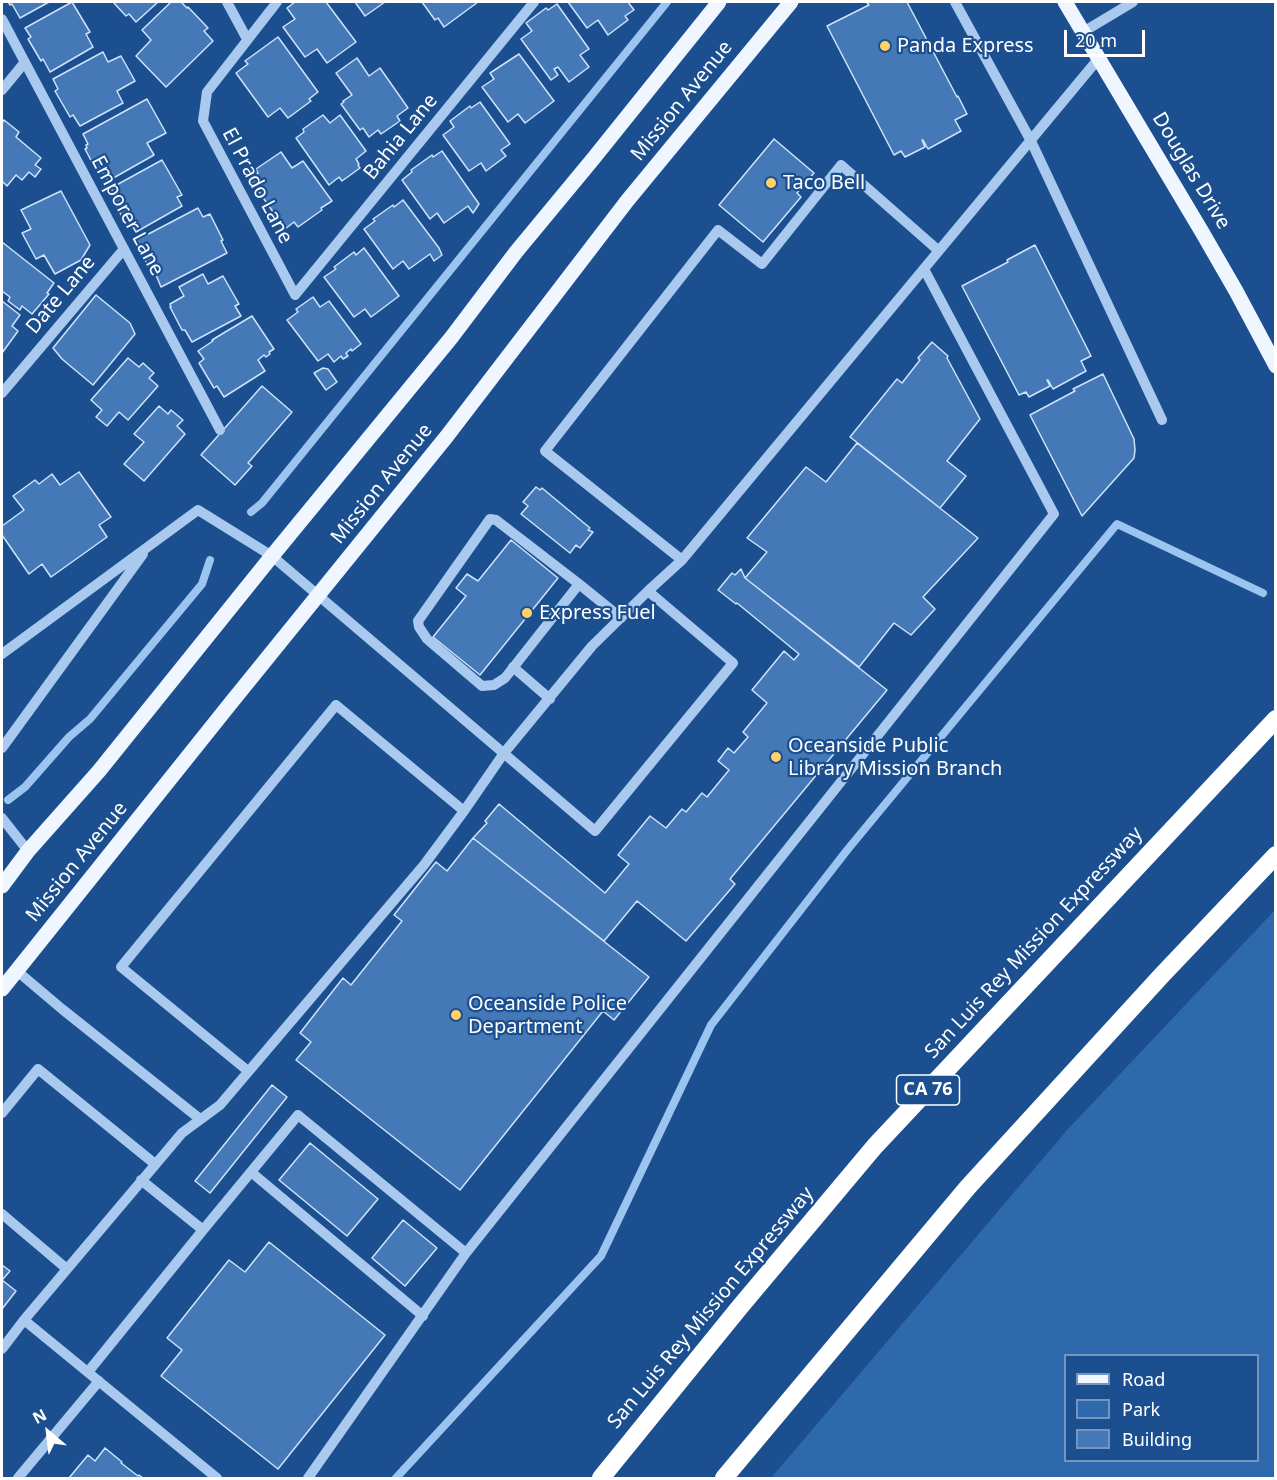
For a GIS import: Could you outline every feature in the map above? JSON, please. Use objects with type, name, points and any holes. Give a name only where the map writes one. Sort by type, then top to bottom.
[{"type":"highway","name":"San Luis Rey Mission Expressway","points":[[600,1479],[875,1146],[1275,719]]},
{"type":"highway","points":[[724,1479],[968,1187],[1275,855]]},
{"type":"main road","name":"Mission Avenue","points":[[2,886],[28,851],[99,771],[450,339],[516,252],[719,2]]},
{"type":"main road","name":"Mission Avenue","points":[[2,989],[447,436],[627,201],[791,2]]},
{"type":"main road","name":"Douglas Drive","points":[[1065,2],[1236,291],[1275,366]]},
{"type":"lane","points":[[227,2],[247,39]]},
{"type":"lane","name":"El Prado Lane","points":[[277,2],[207,92],[203,121],[295,296]]},
{"type":"lane","name":"Bahia Lane","points":[[295,296],[534,2]]},
{"type":"lane","points":[[955,2],[1031,141],[1162,420]]},
{"type":"lane","points":[[1083,32],[1133,2]]},
{"type":"lane","name":"Emporer Lane","points":[[2,19],[220,430]]},
{"type":"lane","points":[[2,1349],[182,1132],[220,1105],[424,865],[504,753],[592,646],[682,560],[1100,58]]},
{"type":"lane","points":[[2,90],[25,62]]},
{"type":"lane","points":[[682,560],[545,451],[718,230],[762,264],[841,165],[939,251]]},
{"type":"lane","name":"Date Lane","points":[[2,393],[124,249]]},
{"type":"lane","points":[[308,1479],[466,1253],[1054,514],[924,269]]},
{"type":"lane","points":[[2,654],[198,510],[272,556],[596,831],[733,663],[648,591]]},
{"type":"lane","points":[[579,584],[504,678],[494,685],[482,686],[427,639],[419,627],[418,621],[490,519],[496,520],[579,584],[621,618]]},
{"type":"lane","points":[[2,748],[149,545]]},
{"type":"lane","points":[[513,667],[550,699]]},
{"type":"lane","points":[[248,1071],[121,967],[336,705],[464,811]]},
{"type":"lane","points":[[2,818],[28,851]]},
{"type":"lane","points":[[17,971],[200,1119]]},
{"type":"lane","points":[[2,1113],[38,1069],[155,1164]]},
{"type":"lane","points":[[88,1372],[298,1115],[466,1253]]},
{"type":"lane","points":[[251,1172],[423,1316]]},
{"type":"lane","points":[[141,1180],[203,1230]]},
{"type":"lane","points":[[2,1214],[67,1269]]},
{"type":"lane","points":[[24,1320],[217,1479]]},
{"type":"lane","points":[[18,1479],[99,1381]]},
{"type":"green space","points":[[1275,910],[1275,1478],[771,1478],[1068,1129]]},
{"type":"building","points":[[8,2],[49,2],[20,18],[12,4]]},
{"type":"building","points":[[72,2],[90,32],[86,34],[93,47],[50,72],[28,39],[31,37],[25,28]]},
{"type":"building","points":[[113,2],[158,2],[136,22],[129,14],[126,16]]},
{"type":"building","points":[[171,2],[181,2],[188,7],[208,28],[204,31],[213,41],[166,87],[136,56],[151,40],[142,30]]},
{"type":"building","points":[[295,2],[326,2],[356,42],[327,63],[317,49],[305,57],[283,27],[295,19],[287,8]]},
{"type":"building","points":[[355,2],[385,2],[365,16]]},
{"type":"building","points":[[422,2],[478,2],[444,27],[438,18],[435,20]]},
{"type":"building","points":[[568,2],[628,2],[634,10],[625,16],[628,20],[608,35],[598,20],[587,28]]},
{"type":"building","points":[[907,2],[967,114],[955,120],[961,131],[928,149],[922,140],[925,147],[905,157],[901,151],[894,155],[827,26],[869,5],[867,3]]},
{"type":"building","points":[[557,4],[589,49],[580,55],[589,67],[569,82],[558,67],[554,69],[558,75],[551,80],[521,39],[532,31],[526,23],[546,8],[548,10]]},
{"type":"building","points":[[278,37],[318,92],[309,99],[311,101],[288,118],[280,108],[268,117],[236,73],[248,64],[245,61]]},
{"type":"building","points":[[103,52],[108,62],[121,56],[135,81],[117,91],[123,103],[80,126],[73,115],[70,117],[55,91],[58,89],[53,79]]},
{"type":"building","points":[[519,54],[554,101],[525,123],[518,114],[508,122],[482,87],[494,79],[490,73]]},
{"type":"building","points":[[357,58],[369,76],[380,68],[408,108],[397,116],[400,121],[381,134],[378,130],[369,137],[363,128],[360,130],[341,104],[352,95],[336,73]]},
{"type":"building","points":[[147,99],[166,133],[147,143],[154,155],[108,181],[101,169],[100,171],[98,167],[95,168],[85,149],[88,144],[83,134]]},
{"type":"building","points":[[480,102],[510,144],[501,150],[506,156],[486,171],[481,163],[469,171],[443,135],[454,127],[450,121],[470,106],[471,108]]},
{"type":"building","points":[[323,115],[330,123],[340,115],[366,151],[356,159],[360,168],[342,181],[339,177],[329,185],[296,138],[304,132],[303,129]]},
{"type":"building","points":[[4,120],[19,132],[16,137],[41,158],[35,165],[41,169],[35,177],[29,172],[22,180],[16,175],[7,186],[2,181],[2,123]]},
{"type":"building","name":"Taco Bell","points":[[774,139],[814,173],[797,193],[801,197],[763,242],[719,205]]},
{"type":"building","points":[[442,151],[479,204],[473,213],[468,206],[444,223],[437,213],[430,219],[402,180],[412,172],[411,170],[432,155],[433,157]]},
{"type":"building","points":[[281,152],[292,168],[303,161],[332,201],[298,227],[294,222],[285,229],[250,179],[258,173],[256,169]]},
{"type":"building","points":[[162,160],[182,195],[177,197],[182,206],[136,232],[131,224],[126,224],[114,202],[116,198],[111,188]]},
{"type":"building","points":[[61,191],[90,245],[81,260],[55,274],[44,255],[36,259],[22,233],[31,229],[21,210]]},
{"type":"building","points":[[403,200],[442,255],[434,261],[430,254],[409,269],[403,261],[393,269],[364,229],[375,221],[373,219]]},
{"type":"building","points":[[198,208],[203,217],[210,214],[227,253],[161,287],[156,275],[153,276],[137,240]]},
{"type":"building","points":[[2,242],[54,283],[47,293],[49,294],[32,314],[22,306],[20,310],[8,301],[10,297],[2,291]]},
{"type":"building","points":[[1035,245],[1091,356],[1081,361],[1086,371],[1053,389],[1047,380],[1050,386],[1029,397],[1026,392],[1019,395],[962,286]]},
{"type":"building","points":[[364,248],[399,296],[371,317],[365,309],[354,317],[324,277],[354,252],[356,255]]},
{"type":"building","points":[[203,274],[208,284],[223,276],[239,304],[235,306],[241,316],[192,342],[185,330],[182,330],[170,304],[184,296],[179,287]]},
{"type":"building","points":[[96,295],[130,323],[135,334],[93,385],[62,359],[53,348]]},
{"type":"building","points":[[313,297],[320,307],[329,301],[361,344],[346,353],[348,356],[343,359],[341,356],[334,362],[328,354],[318,361],[287,320],[298,312],[296,309]]},
{"type":"building","points":[[2,301],[20,315],[12,326],[18,331],[2,353]]},
{"type":"building","points":[[252,316],[274,349],[266,357],[264,355],[258,360],[265,371],[224,397],[217,386],[214,388],[199,363],[204,359],[198,351]]},
{"type":"building","points":[[932,342],[948,356],[980,419],[947,461],[966,476],[940,508],[850,437],[897,379],[902,383],[920,360],[918,358]]},
{"type":"building","points":[[128,358],[139,367],[143,363],[154,373],[149,378],[158,386],[128,420],[119,412],[107,426],[96,417],[102,410],[91,400]]},
{"type":"building","points":[[323,368],[328,369],[337,382],[326,390],[314,373]]},
{"type":"building","points":[[1103,374],[1134,439],[1134,458],[1082,516],[1030,415]]},
{"type":"building","points":[[262,386],[292,412],[248,463],[252,466],[235,485],[201,455]]},
{"type":"building","points":[[159,406],[168,414],[171,410],[183,420],[177,426],[185,434],[144,481],[124,464],[144,442],[134,434]]},
{"type":"building","points":[[857,443],[978,538],[923,597],[935,609],[911,635],[894,623],[859,667],[745,578],[767,552],[747,538],[806,467],[826,482]]},
{"type":"building","points":[[79,472],[111,517],[99,525],[107,537],[51,577],[42,564],[29,574],[2,535],[2,526],[24,510],[13,496],[35,480],[39,484],[52,474],[60,485]]},
{"type":"building","points":[[536,487],[540,490],[542,488],[593,532],[580,548],[576,545],[570,553],[521,514],[528,506],[523,502]]},
{"type":"building","points":[[511,540],[558,578],[480,675],[433,637],[466,596],[456,588],[467,574],[478,581]]},
{"type":"building","name":"Oceanside Public Library Mission Branch","points":[[741,569],[745,578],[887,690],[730,879],[735,884],[686,941],[637,901],[604,941],[473,838],[487,823],[485,821],[499,804],[605,893],[629,864],[618,855],[650,816],[666,828],[682,809],[686,812],[702,793],[707,797],[729,770],[718,761],[728,748],[734,753],[748,737],[743,732],[767,703],[752,690],[784,651],[794,660],[799,654],[718,590],[732,573],[735,575]]},
{"type":"building","name":"Oceanside Police Department","points":[[473,838],[649,977],[614,1020],[603,1011],[460,1190],[296,1060],[311,1042],[300,1033],[343,978],[351,985],[402,921],[394,915],[436,862],[447,871]]},
{"type":"building","points":[[272,1085],[287,1097],[210,1193],[195,1181]]},
{"type":"building","points":[[310,1143],[378,1199],[347,1236],[279,1180]]},
{"type":"building","points":[[403,1220],[437,1248],[405,1286],[372,1258]]},
{"type":"building","points":[[269,1242],[385,1335],[278,1469],[161,1376],[182,1350],[167,1338],[229,1260],[245,1272]]},
{"type":"building","points":[[2,1265],[10,1271],[2,1280]]},
{"type":"building","points":[[2,1280],[16,1291],[2,1309]]},
{"type":"building","points":[[105,1448],[121,1463],[143,1478],[69,1478],[88,1455],[95,1461]]},
{"type":"waterway","points":[[251,512],[262,503],[667,2]]},
{"type":"waterway","points":[[396,1478],[601,1256],[711,1025],[848,849],[1117,524],[1263,593]]},
{"type":"waterway","points":[[8,800],[25,787],[69,737],[90,719],[202,584],[210,560]]},
{"type":"place","name":"Panda Express","points":[[885,46]]},
{"type":"place","name":"Taco Bell","points":[[771,183]]},
{"type":"place","name":"Express Fuel","points":[[527,613]]},
{"type":"place","name":"Oceanside Public Library Mission Branch","points":[[776,757]]},
{"type":"place","name":"Oceanside Police Department","points":[[456,1015]]}]
